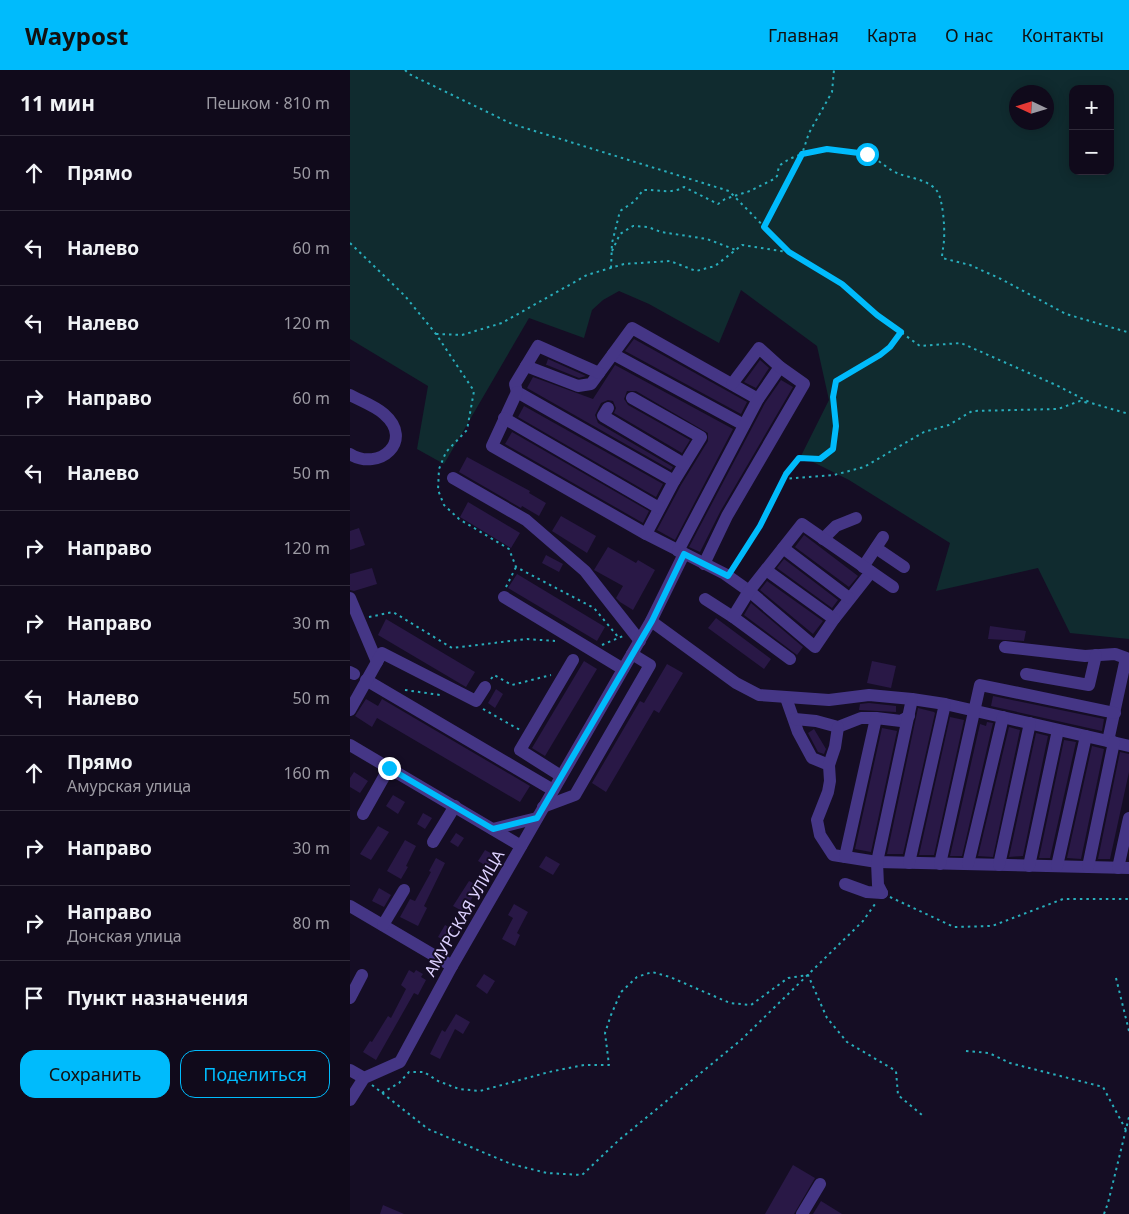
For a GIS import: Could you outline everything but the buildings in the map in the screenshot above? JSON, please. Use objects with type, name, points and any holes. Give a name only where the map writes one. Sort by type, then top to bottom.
[{"type":"street","points":[[526,366],[578,386],[591,384],[632,328],[758,399]]},
{"type":"street","points":[[600,373],[538,346],[514,384],[517,392],[674,481]]},
{"type":"street","points":[[704,564],[727,516],[804,384],[780,367],[759,348],[732,384]]},
{"type":"street","points":[[613,354],[744,425]]},
{"type":"street","name":"АМУРСКАЯ УЛИЦА","points":[[364,1078],[400,1062],[452,966],[632,654],[636,636],[652,621],[681,552],[744,425],[758,399],[780,367]]},
{"type":"street","points":[[517,392],[492,446],[646,534],[728,576],[749,591],[815,647],[867,569],[883,536]]},
{"type":"street","points":[[350,395],[384,414],[394,427],[396,436],[395,446],[387,455],[376,459],[354,456]]},
{"type":"street","points":[[632,398],[702,437],[674,481],[646,534]]},
{"type":"street","points":[[608,408],[603,416],[684,464]]},
{"type":"street","points":[[504,418],[659,508]]},
{"type":"street","points":[[453,478],[526,520],[585,571],[636,636]]},
{"type":"street","points":[[823,539],[836,526],[856,518]]},
{"type":"street","points":[[733,617],[749,591],[802,524],[893,587]]},
{"type":"street","points":[[783,548],[849,598]]},
{"type":"street","points":[[876,548],[904,567]]},
{"type":"street","points":[[766,570],[834,619]]},
{"type":"street","points":[[504,597],[623,669]]},
{"type":"street","points":[[350,598],[377,662]]},
{"type":"street","points":[[705,600],[733,617],[790,659]]},
{"type":"street","points":[[652,621],[736,683],[759,695],[829,700],[869,695],[945,704],[1129,746]]},
{"type":"street","points":[[1005,647],[1085,656],[1114,654],[1126,658],[1088,867]]},
{"type":"street","points":[[350,710],[382,653],[476,701],[485,687]]},
{"type":"street","points":[[493,829],[540,813],[575,795],[650,665],[632,654]]},
{"type":"street","points":[[1026,674],[1090,685],[1096,655]]},
{"type":"street","points":[[561,776],[520,750],[573,660]]},
{"type":"street","points":[[366,680],[553,790]]},
{"type":"street","points":[[940,864],[980,685],[1115,713]]},
{"type":"street","points":[[786,698],[798,732],[812,758],[829,765]]},
{"type":"street","points":[[882,893],[878,885],[877,862],[912,700]]},
{"type":"street","points":[[909,863],[945,704]]},
{"type":"street","points":[[795,719],[816,721],[838,727],[862,718],[901,721],[908,716]]},
{"type":"street","points":[[968,864],[1002,717]]},
{"type":"street","points":[[846,857],[876,718]]},
{"type":"street","points":[[999,865],[1030,723]]},
{"type":"street","points":[[838,727],[835,747],[829,765],[830,781],[828,792],[817,820],[820,835],[832,855],[877,862],[1124,868],[1129,818]]},
{"type":"street","points":[[1029,866],[1058,730]]},
{"type":"street","points":[[1057,866],[1086,736]]},
{"type":"street","points":[[350,745],[521,846]]},
{"type":"street","points":[[363,814],[389,768]]},
{"type":"street","points":[[433,842],[455,806]]},
{"type":"street","points":[[845,884],[867,892],[882,893]]},
{"type":"street","points":[[383,925],[404,890]]},
{"type":"street","points":[[350,906],[452,966]]},
{"type":"street","points":[[350,997],[362,975]]},
{"type":"street","points":[[350,1070],[364,1078],[350,1100]]},
{"type":"street","points":[[802,1214],[820,1184]]},
{"type":"path","points":[[406,70],[409,74],[512,124],[729,191],[789,252],[842,284],[877,315],[920,346],[961,343],[1056,385],[1091,404]]},
{"type":"path","points":[[764,227],[802,154],[809,133],[832,92],[834,70]]},
{"type":"path","points":[[611,268],[612,243],[620,211],[635,201],[642,190],[664,192],[677,191],[684,187],[718,204],[774,179],[778,176],[779,166],[787,160],[802,154],[827,149],[867,154],[898,173],[926,182],[937,190],[940,196],[944,234],[942,258],[970,265],[1001,279],[1066,314],[1129,334]]},
{"type":"path","points":[[611,251],[620,234],[633,226],[648,226],[661,232],[707,239],[736,250]]},
{"type":"path","points":[[350,243],[405,296],[436,334],[474,391],[467,430],[446,452],[439,469],[438,490],[444,505],[459,519],[509,550],[516,567],[594,608],[619,638]]},
{"type":"path","points":[[436,334],[462,336],[502,324],[587,275],[624,264],[670,261],[696,270],[715,266],[742,245],[789,252]]},
{"type":"path","points":[[728,576],[760,526],[783,479],[799,458],[820,459],[833,449],[836,426],[833,397],[836,381],[880,355],[890,347],[901,332]]},
{"type":"path","points":[[783,479],[834,475],[864,467],[924,432],[949,425],[972,411],[1058,409],[1080,401],[1129,414]]},
{"type":"path","points":[[504,597],[506,586],[516,567]]},
{"type":"path","points":[[358,619],[393,612],[452,648],[528,639],[562,642]]},
{"type":"path","points":[[591,649],[619,638],[636,636]]},
{"type":"path","points":[[485,687],[494,675],[512,685],[566,671]]},
{"type":"path","points":[[388,693],[404,690],[436,695],[459,693]]},
{"type":"path","points":[[476,701],[485,711],[529,735]]},
{"type":"path","points":[[364,1078],[428,1129],[511,1164],[547,1173],[582,1175],[619,1140],[741,1040],[863,921],[882,893],[954,927],[992,926],[1062,898],[1129,898]]},
{"type":"path","points":[[382,1092],[399,1083],[409,1072],[424,1072],[459,1089],[480,1091],[549,1072],[584,1065],[609,1065],[605,1033],[621,992],[637,977],[652,972],[670,977],[730,1003],[751,1005],[788,978],[808,975]]},
{"type":"path","points":[[808,975],[826,1018],[847,1042],[896,1070],[898,1096],[922,1115]]},
{"type":"path","points":[[1116,978],[1129,1031]]},
{"type":"path","points":[[966,1051],[990,1053],[1010,1062],[1104,1087],[1126,1130]]},
{"type":"path","points":[[1104,1214],[1129,1117]]},
{"type":"green space","points":[[350,70],[1129,70],[1129,639],[1070,633],[1038,568],[936,591],[950,543],[849,480],[801,456],[829,400],[817,346],[741,290],[719,343],[649,304],[619,291],[603,300],[592,310],[584,338],[529,318],[444,464],[417,449],[428,386],[350,339]]},
{"type":"route","points":[[389,768],[493,829],[537,818],[652,621],[684,554],[728,576],[760,526],[786,474],[799,458],[820,459],[833,449],[836,426],[833,397],[836,381],[880,355],[890,347],[901,332],[877,315],[842,284],[789,252],[764,227],[802,154],[827,149],[867,154]]}]
